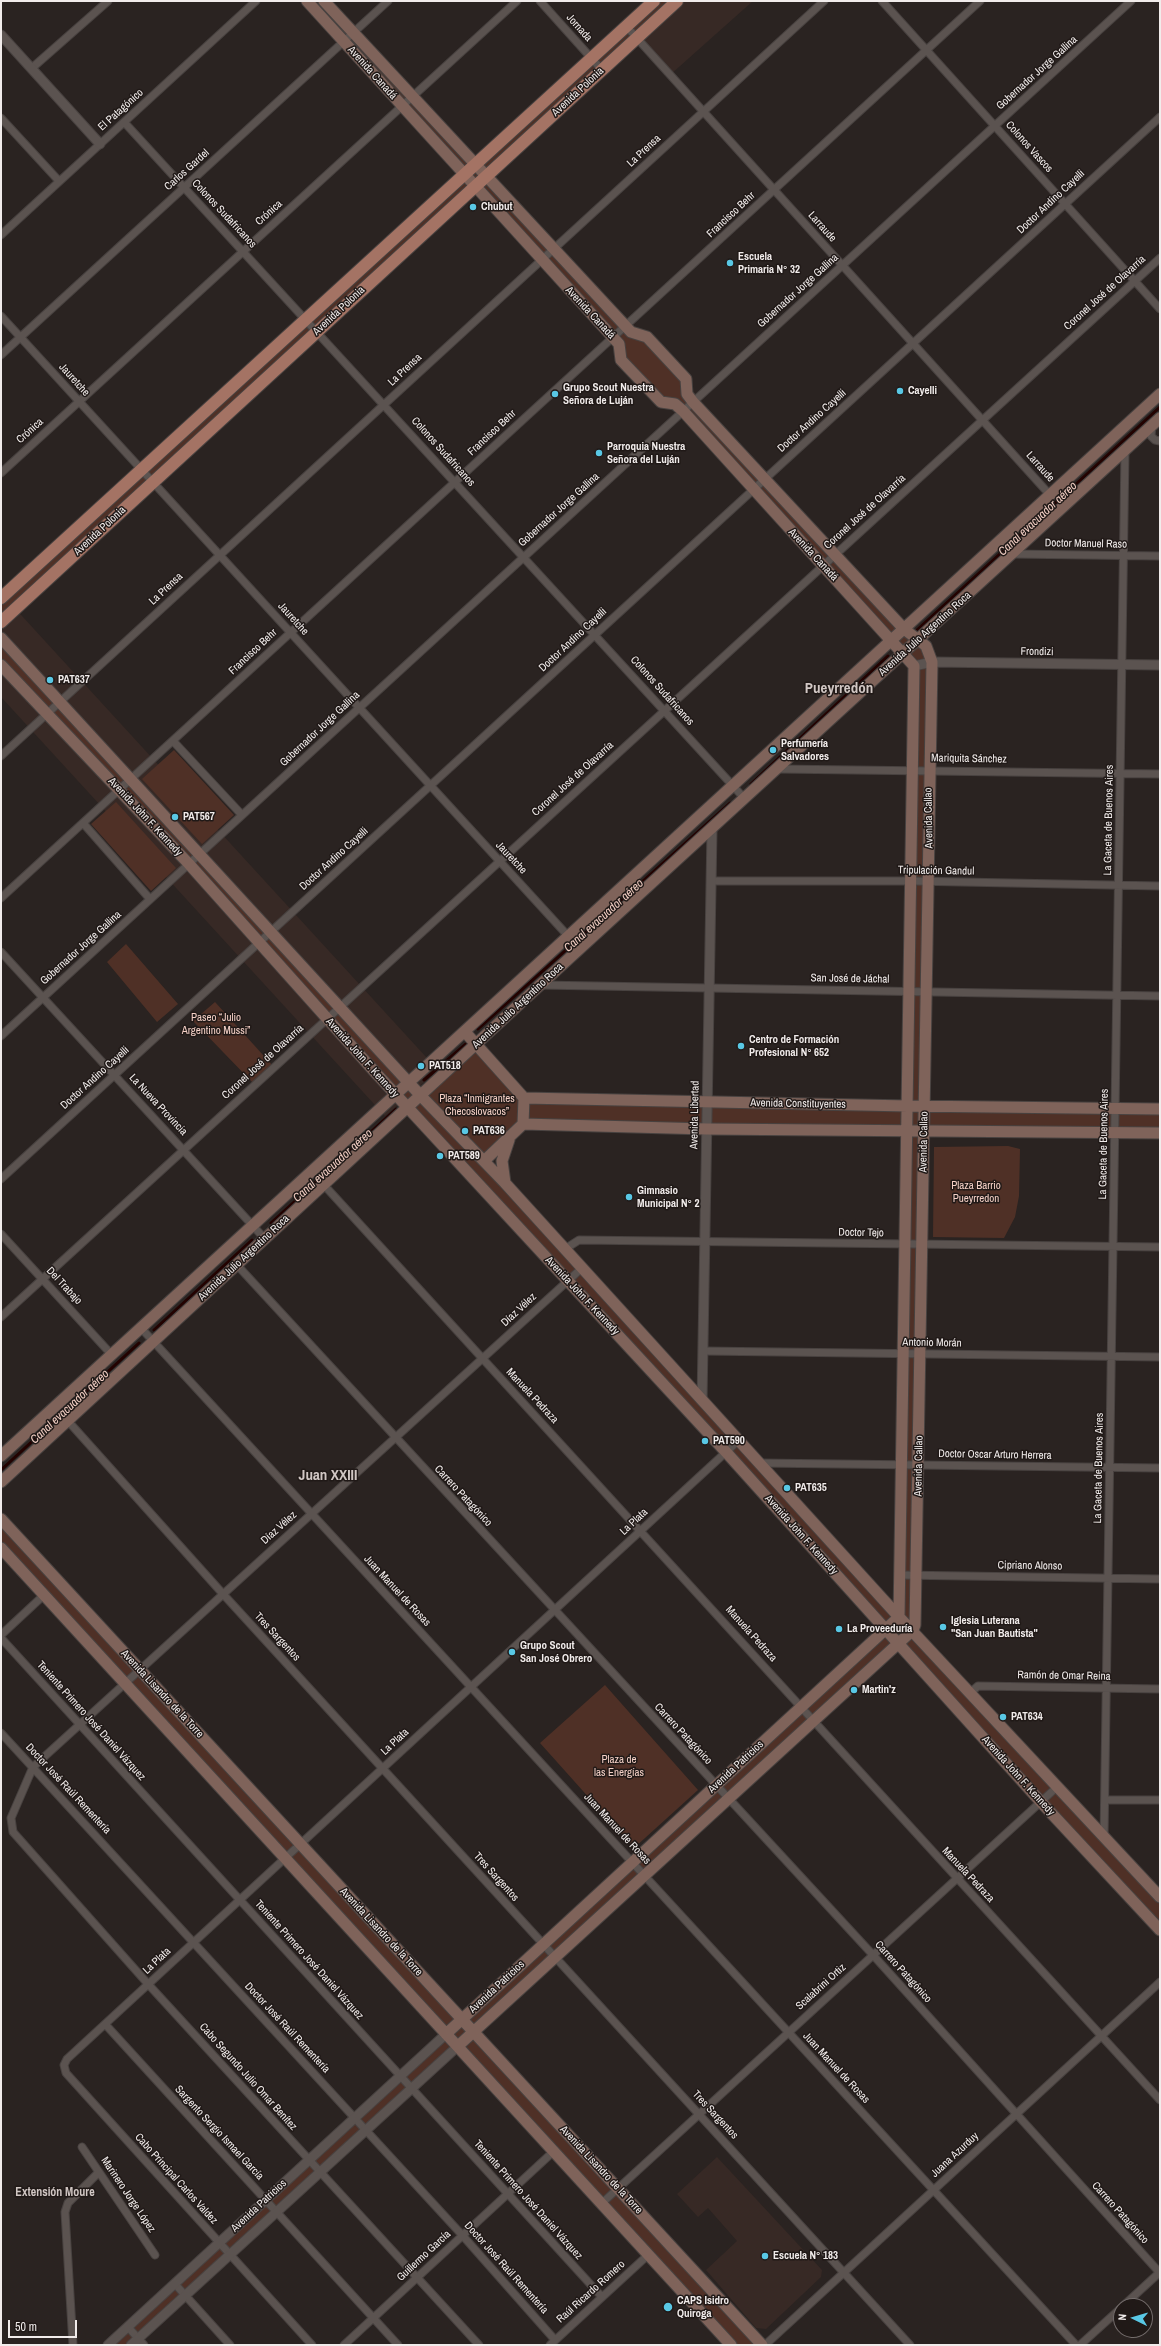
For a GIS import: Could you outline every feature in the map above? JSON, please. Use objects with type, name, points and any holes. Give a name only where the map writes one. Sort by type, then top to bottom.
[{"type":"main road","name":"Avenida Canadá","points":[[307,1],[541,260],[613,337],[619,344],[620,360],[661,402],[674,404],[683,411],[753,490],[904,654]]},
{"type":"main road","name":"Avenida Canadá","points":[[324,1],[625,326],[631,332],[647,337],[686,379],[687,394],[693,402],[904,629],[918,641]]},
{"type":"main road","name":"Avenida Polonia","points":[[1,598],[654,1]]},
{"type":"main road","name":"Avenida Polonia","points":[[1,622],[677,1]]},
{"type":"main road","name":"Avenida Julio Argentino Roca","points":[[1,1456],[1160,394]]},
{"type":"main road","name":"Avenida Julio Argentino Roca","points":[[1,1482],[540,985],[904,654],[1156,422]]},
{"type":"main road","name":"Avenida John F. Kennedy","points":[[1,638],[61,701],[272,931],[421,1096],[505,1183],[758,1463],[1160,1897]]},
{"type":"main road","name":"Avenida Callao","points":[[913,1630],[916,1620],[917,1575],[929,882],[928,770],[932,662],[926,646],[918,641]]},
{"type":"main road","points":[[904,654],[914,666]]},
{"type":"main road","name":"Avenida John F. Kennedy","points":[[1,664],[189,864],[396,1095],[459,1161],[726,1452],[886,1628],[1040,1801],[1160,1930]]},
{"type":"main road","name":"Avenida Callao","points":[[899,1616],[912,881],[914,666]]},
{"type":"main road","points":[[459,1161],[484,1161],[523,1124],[524,1098],[465,1032]]},
{"type":"main road","name":"Avenida Constituyentes","points":[[524,1098],[908,1106],[1160,1109]]},
{"type":"main road","points":[[523,1124],[707,1129],[925,1130],[1160,1134]]},
{"type":"main road","points":[[505,1183],[502,1161],[511,1136]]},
{"type":"main road","name":"Avenida Lisandro de la Torre","points":[[1,1519],[762,2345]]},
{"type":"main road","name":"Avenida Lisandro de la Torre","points":[[1,1548],[731,2345]]},
{"type":"main road","points":[[886,1628],[899,1616]]},
{"type":"main road","name":"Avenida Patricios","points":[[446,2034],[886,1628]]},
{"type":"main road","points":[[899,1643],[913,1630]]},
{"type":"main road","name":"Avenida Patricios","points":[[458,2046],[899,1643]]},
{"type":"street","points":[[32,68],[108,1]]},
{"type":"street","name":"El Patagónico","points":[[1,235],[256,1]]},
{"type":"street","name":"Carlos Gardel","points":[[1,355],[388,1]]},
{"type":"street","name":"Crónica","points":[[1,473],[517,1]]},
{"type":"street","name":"Jornada","points":[[540,1],[602,70]]},
{"type":"street","name":"La Prensa","points":[[1,756],[824,1]]},
{"type":"street","name":"Colonos Vascos","points":[[882,1],[1160,309]]},
{"type":"street","name":"Francisco Behr","points":[[1,898],[980,1]]},
{"type":"street","name":"Gobernador Jorge Gallina","points":[[1,1036],[1131,1]]},
{"type":"street","name":"Larraude","points":[[626,26],[1050,495]]},
{"type":"street","points":[[1,35],[100,144]]},
{"type":"street","name":"Doctor Andino Cayelli","points":[[1,1179],[1160,117]]},
{"type":"street","points":[[1,118],[59,182]]},
{"type":"street","name":"Colonos Sudafricanos","points":[[124,122],[745,799]]},
{"type":"street","name":"Coronel José de Olavarría","points":[[1,1317],[1160,258]]},
{"type":"street","name":"Jauretche","points":[[1,316],[568,937]]},
{"type":"street","points":[[1156,422],[1151,436],[1155,440],[1160,441]]},
{"type":"street","name":"La Gaceta de Buenos Aires","points":[[1104,1837],[1108,1688],[1108,1578],[1125,451]]},
{"type":"street","name":"Doctor Manuel Raso","points":[[1012,554],[1160,556]]},
{"type":"street","name":"Frondizi","points":[[914,666],[932,662],[1160,665]]},
{"type":"street","points":[[173,741],[242,815]]},
{"type":"street","name":"Mariquita Sánchez","points":[[778,769],[913,769],[1160,774]]},
{"type":"street","points":[[83,823],[150,899]]},
{"type":"street","name":"Avenida Libertad","points":[[702,1401],[712,829]]},
{"type":"street","name":"Tripulación Gandul","points":[[711,881],[912,881],[1160,886]]},
{"type":"street","name":"La Nueva Provincia","points":[[1,952],[254,1225],[265,1239]]},
{"type":"street","name":"San José de Jáchal","points":[[540,985],[1160,996]]},
{"type":"street","name":"Manuela Pedraza","points":[[324,1185],[641,1530],[956,1879],[1102,2035],[1160,2100]]},
{"type":"street","name":"Del Trabajo","points":[[1,1234],[111,1354]]},
{"type":"street","name":"Doctor Tejo","points":[[565,1249],[579,1240],[1160,1247]]},
{"type":"street","name":"Carrero Patagónico","points":[[237,1265],[554,1611],[873,1955],[1160,2273]]},
{"type":"street","name":"Díaz Vélez","points":[[11,1818],[33,1767],[567,1280],[582,1268]]},
{"type":"street","name":"Juan Manuel de Rosas","points":[[141,1328],[1076,2345]]},
{"type":"street","name":"Antonio Morán","points":[[703,1351],[1160,1356]]},
{"type":"street","name":"Tres Sargentos","points":[[68,1421],[554,1958],[910,2345]]},
{"type":"street","name":"La Plata","points":[[67,2059],[738,1441]]},
{"type":"street","name":"Doctor Oscar Arturo Herrera","points":[[758,1463],[1160,1468]]},
{"type":"street","name":"Cipriano Alonso","points":[[899,1576],[917,1575],[1160,1579]]},
{"type":"street","points":[[1,1635],[44,1595]]},
{"type":"street","name":"Teniente Primero José Daniel Vázquez","points":[[1,1638],[602,2297]]},
{"type":"street","name":"Ramón de Omar Reina","points":[[970,1693],[978,1686],[1160,1689]]},
{"type":"street","name":"Doctor José Raúl Rementería","points":[[1,1733],[463,2236],[552,2342]]},
{"type":"street","name":"Scalabrini Ortiz","points":[[601,2204],[698,2113],[1057,1787]]},
{"type":"street","points":[[1105,1800],[1160,1800]]},
{"type":"street","name":"Cabo Segundo Julio Omar Benítez","points":[[11,1818],[13,1832],[148,1984],[479,2345]]},
{"type":"street","name":"Juana Azurduy","points":[[765,2345],[1160,1982]]},
{"type":"street","name":"Sargento Sergio Ismael García","points":[[105,2024],[398,2345]]},
{"type":"street","name":"Avenida Patricios","points":[[108,2345],[446,2034]]},
{"type":"street","name":"Avenida Patricios","points":[[131,2345],[141,2342],[185,2296],[458,2046]]},
{"type":"street","name":"Cabo Principal Carlos Valdez","points":[[67,2059],[64,2065],[66,2073],[312,2345]]},
{"type":"street","name":"Marinero Jorge López","points":[[82,2147],[155,2255]]},
{"type":"street","name":"Guillermo García","points":[[344,2345],[554,2151]]},
{"type":"street","points":[[73,2345],[65,2212],[68,2203],[99,2172]]},
{"type":"street","name":"Raúl Ricardo Romero","points":[[552,2342],[648,2255]]},
{"type":"street","points":[[1132,2298],[1160,2273]]},
{"type":"street","points":[[175,2284],[230,2345]]},
{"type":"street","points":[[1080,2345],[1113,2315]]},
{"type":"street","points":[[128,2327],[141,2342]]},
{"type":"shaded area","points":[[677,1],[753,1],[670,75],[637,38]]},
{"type":"shaded area","points":[[1,593],[438,1070],[385,1116],[1,697]]},
{"type":"shaded area","name":"Escuela N° 183","points":[[717,2157],[822,2270],[821,2277],[766,2329],[756,2328],[706,2270],[737,2241],[708,2208],[698,2217],[677,2194]]},
{"type":"green space","name":"Plaza “Inmigrantes Checoslovacos”","points":[[307,1],[324,1],[475,165],[654,1],[677,1],[486,177],[625,326],[647,337],[686,379],[687,394],[931,654],[925,1106],[1160,1109],[1160,1133],[925,1131],[913,1630],[1160,1897],[1160,1930],[899,1643],[473,2032],[762,2345],[731,2345],[458,2046],[131,2345],[108,2345],[446,2034],[1,1548],[1,1519],[462,2019],[886,1628],[1,665],[1,638],[421,1096],[476,1045],[524,1098],[908,1106],[914,666],[683,411],[661,402],[621,360],[619,344],[475,187],[1,622],[1,598],[464,175]],"holes":[[[523,1124],[907,1131],[899,1616],[485,1161]]]},
{"type":"green space","points":[[174,750],[234,815],[202,844],[142,779]]},
{"type":"green space","points":[[116,802],[176,868],[151,891],[91,824]]},
{"type":"green space","points":[[126,944],[178,1004],[157,1022],[107,962]]},
{"type":"green space","name":"Paseo “Julio Argentino Mussi”","points":[[215,1002],[273,1066],[253,1083],[193,1021]]},
{"type":"green space","name":"Plaza Barrio Pueyrredon","points":[[1008,1146],[1020,1149],[1019,1196],[1015,1217],[1004,1238],[933,1237],[934,1147]]},
{"type":"green space","name":"Plaza de las Energías","points":[[605,1685],[698,1790],[634,1848],[540,1743]]},
{"type":"waterway","name":"Canal evacuador aéreo","points":[[917,630],[1160,407]]},
{"type":"waterway","name":"Canal evacuador aéreo","points":[[751,784],[888,656]]},
{"type":"waterway","name":"Canal evacuador aéreo","points":[[478,1029],[730,803]]},
{"type":"waterway","name":"Canal evacuador aéreo","points":[[424,1080],[466,1044]]},
{"type":"waterway","name":"Canal evacuador aéreo","points":[[271,1223],[396,1109]]},
{"type":"waterway","name":"Canal evacuador aéreo","points":[[154,1330],[252,1240]]},
{"type":"waterway","name":"Canal evacuador aéreo","points":[[1,1470],[139,1343]]},
{"type":"place","name":"Chubut","points":[[473,207]]},
{"type":"place","name":"Escuela Primaria N° 32","points":[[730,263]]},
{"type":"place","name":"Cayelli","points":[[900,391]]},
{"type":"place","name":"Grupo Scout Nuestra Señora de Luján","points":[[555,394]]},
{"type":"place","name":"Parroquia Nuestra Señora del Luján","points":[[599,453]]},
{"type":"place","name":"PAT637","points":[[50,680]]},
{"type":"place","name":"Perfumería Salvadores","points":[[773,750]]},
{"type":"place","name":"PAT567","points":[[175,817]]},
{"type":"place","name":"Centro de Formación Profesional N° 652","points":[[741,1046]]},
{"type":"place","name":"PAT518","points":[[421,1066]]},
{"type":"place","name":"PAT636","points":[[465,1131]]},
{"type":"place","name":"PAT589","points":[[440,1156]]},
{"type":"place","name":"Gimnasio Municipal N° 2","points":[[629,1197]]},
{"type":"place","name":"PAT590","points":[[705,1441]]},
{"type":"place","name":"PAT635","points":[[787,1488]]},
{"type":"place","name":"Iglesia Luterana \"San Juan Bautista\"","points":[[943,1627]]},
{"type":"place","name":"La Proveeduría","points":[[839,1629]]},
{"type":"place","name":"Grupo Scout San José Obrero","points":[[512,1652]]},
{"type":"place","name":"Martin'z","points":[[854,1690]]},
{"type":"place","name":"PAT634","points":[[1003,1717]]},
{"type":"place","name":"Escuela N° 183","points":[[765,2256]]},
{"type":"place","name":"CAPS Isidro Quiroga","points":[[668,2307]]},
{"type":"district","name":"Pueyrredón","points":[[839,689]]},
{"type":"district","name":"Juan XXIII","points":[[328,1476]]},
{"type":"district","name":"Extensión Moure","points":[[55,2193]]}]
